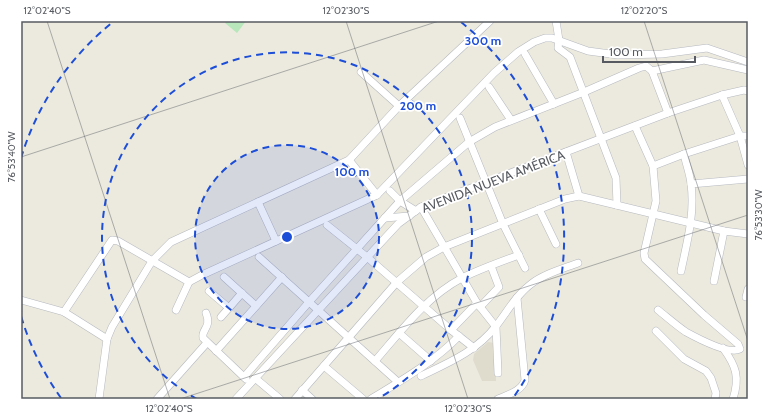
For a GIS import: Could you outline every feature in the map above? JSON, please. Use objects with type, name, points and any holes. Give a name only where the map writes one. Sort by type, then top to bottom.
[{"type":"street","points":[[99,399],[107,339],[112,327],[152,262],[171,242],[349,160],[399,106],[490,21]]},
{"type":"street","points":[[556,21],[559,40],[558,48],[570,57],[616,178],[617,205]]},
{"type":"street","points":[[176,310],[189,282],[202,274],[377,195],[494,73],[518,52],[534,42],[545,38],[559,40],[588,51],[618,55],[662,54],[707,48],[748,62]]},
{"type":"street","points":[[526,54],[554,104]]},
{"type":"street","points":[[652,71],[704,60],[748,70]]},
{"type":"street","points":[[244,377],[400,201],[469,142],[495,127],[511,120],[646,66],[652,71],[668,113]]},
{"type":"street","points":[[362,72],[399,106]]},
{"type":"street","points":[[489,87],[511,120]]},
{"type":"street","name":"AVENIDA NUEVA AMÉRICA","points":[[236,399],[398,224],[419,209],[668,113],[722,95],[744,90],[748,91]]},
{"type":"street","points":[[722,95],[740,136],[748,165]]},
{"type":"street","points":[[460,118],[485,183],[503,224],[526,268]]},
{"type":"street","points":[[635,126],[653,166],[656,201],[644,253],[645,259],[704,315],[740,346],[738,350],[722,348],[686,331],[658,310]]},
{"type":"street","points":[[653,166],[684,154],[740,136],[748,136]]},
{"type":"street","points":[[566,152],[579,196]]},
{"type":"street","points":[[681,271],[691,223],[692,201],[692,184],[684,154]]},
{"type":"street","points":[[349,160],[377,195]]},
{"type":"street","points":[[692,184],[748,179]]},
{"type":"street","points":[[390,191],[400,201],[419,209],[479,305],[496,327],[498,373]]},
{"type":"street","points":[[295,399],[397,282],[426,257],[444,247],[566,199],[579,196],[724,231],[748,234]]},
{"type":"street","points":[[258,202],[276,241]]},
{"type":"street","points":[[539,209],[556,244]]},
{"type":"street","points":[[385,218],[409,216]]},
{"type":"street","points":[[327,225],[397,282],[450,330],[474,348]]},
{"type":"street","points":[[714,281],[724,231]]},
{"type":"street","points":[[64,312],[112,240],[118,241],[189,282]]},
{"type":"street","points":[[375,361],[424,306],[443,290],[462,278],[519,255]]},
{"type":"street","points":[[259,257],[398,382]]},
{"type":"street","points":[[420,376],[450,362],[474,348],[496,327],[517,298],[538,280],[578,263]]},
{"type":"street","points":[[450,330],[499,287],[491,266]]},
{"type":"street","points":[[224,277],[256,306]]},
{"type":"street","points":[[216,351],[282,277]]},
{"type":"street","points":[[209,291],[229,308]]},
{"type":"street","points":[[221,316],[242,293]]},
{"type":"street","points":[[498,399],[517,390],[521,387],[525,380],[517,298]]},
{"type":"street","points":[[21,300],[64,312],[107,339]]},
{"type":"street","points":[[206,313],[209,319],[208,325],[202,336],[244,377],[253,381],[280,399]]},
{"type":"street","points":[[656,332],[684,359],[706,371],[711,378],[716,393],[715,399]]},
{"type":"street","points":[[399,333],[431,360]]},
{"type":"street","points":[[371,399],[443,352],[459,336]]},
{"type":"street","points":[[157,399],[205,345]]},
{"type":"street","points":[[722,348],[735,368],[737,378],[733,399]]},
{"type":"street","points":[[324,366],[363,399]]},
{"type":"street","points":[[302,390],[312,399]]},
{"type":"shaded area","points":[[488,342],[495,343],[496,381],[482,381],[473,360],[474,354]]},
{"type":"green space","points":[[227,21],[246,21],[237,33],[225,23]]}]
